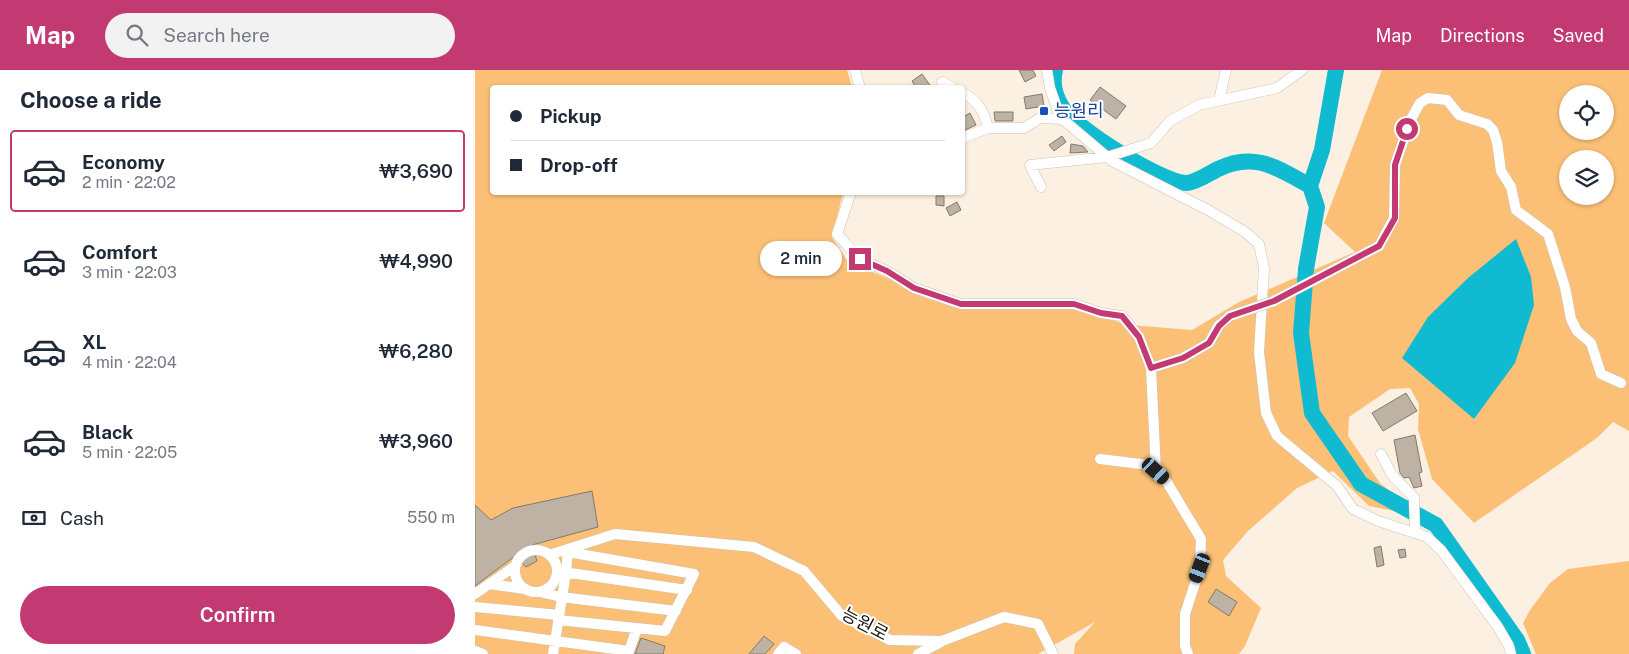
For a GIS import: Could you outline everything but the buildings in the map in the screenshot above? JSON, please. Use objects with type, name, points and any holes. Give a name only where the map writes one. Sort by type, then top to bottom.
[{"type":"street","points":[[855,70],[859,85]]},
{"type":"street","points":[[1047,70],[1049,88],[1061,119],[1107,157],[1245,232],[1259,244],[1264,268],[1259,352],[1266,413],[1277,436],[1337,486],[1353,508],[1378,521],[1415,531],[1427,537],[1441,550],[1498,627],[1509,646],[1511,654]]},
{"type":"street","points":[[1219,100],[1226,70]]},
{"type":"street","points":[[1041,187],[1030,164],[1107,157],[1151,143],[1170,121],[1199,105],[1277,88],[1303,70]]},
{"type":"street","points":[[942,82],[948,85]]},
{"type":"street","points":[[965,93],[973,98],[981,108],[987,128]]},
{"type":"street","points":[[1151,368],[1183,358],[1209,343],[1219,326],[1230,316],[1274,301],[1379,246],[1395,218],[1395,165],[1411,119],[1420,103],[1428,98],[1447,100],[1459,115],[1487,124],[1493,130],[1497,142],[1501,171],[1511,187],[1516,210],[1547,234],[1565,287],[1571,319],[1577,331],[1591,343],[1601,374],[1621,384]]},
{"type":"street","points":[[965,137],[987,128],[1024,128],[1040,118],[1061,119]]},
{"type":"street","points":[[850,195],[837,234],[860,259],[887,271],[914,288],[961,304],[1074,304],[1101,313],[1122,316],[1139,337],[1151,368],[1156,471]]},
{"type":"street","points":[[1381,454],[1392,475],[1414,498],[1415,531]]},
{"type":"street","points":[[1100,459],[1149,465],[1165,479],[1201,539],[1200,568],[1185,614],[1185,646],[1188,654]]},
{"type":"street","name":"능원로","points":[[568,550],[615,534],[754,547],[804,571],[842,616],[890,640],[942,641],[1004,617],[1038,624],[1053,654]]},
{"type":"street","points":[[475,594],[515,566],[518,560],[529,551],[536,550],[549,555],[562,572],[687,590]]},
{"type":"street","points":[[553,654],[561,597],[562,572],[568,550]]},
{"type":"street","points":[[475,607],[665,631],[677,611],[694,574],[568,550],[549,555]]},
{"type":"street","points":[[515,566],[516,579],[525,589]]},
{"type":"street","points":[[540,592],[550,587],[562,572]]},
{"type":"street","points":[[489,584],[561,597],[677,611]]},
{"type":"street","points":[[475,630],[629,652],[637,628]]},
{"type":"street","points":[[918,654],[942,641]]},
{"type":"street","points":[[778,654],[784,646],[796,654]]},
{"type":"street","points":[[475,651],[483,654]]},
{"type":"shaded area","points":[[475,70],[847,70],[851,85],[490,85],[490,195],[842,195],[832,237],[848,262],[960,307],[1064,307],[1130,325],[1192,330],[1239,302],[1355,252],[1324,223],[1382,70],[1629,70],[1629,431],[1613,422],[1597,438],[1474,523],[1432,479],[1418,429],[1419,404],[1410,388],[1390,389],[1349,417],[1348,436],[1380,483],[1399,498],[1394,511],[1369,506],[1333,471],[1297,488],[1248,531],[1223,560],[1226,576],[1261,608],[1245,646],[1239,654],[1074,654],[1075,644],[1095,622],[1038,654],[475,654]]},
{"type":"shaded area","points":[[1629,561],[1629,654],[1536,654],[1523,623],[1550,583],[1568,569]]},
{"type":"water","points":[[1516,239],[1531,277],[1534,305],[1515,363],[1474,419],[1402,358],[1428,317],[1468,278]]},
{"type":"waterway","points":[[1055,70],[1054,84],[1056,94],[1062,107],[1070,116],[1100,140],[1140,165],[1159,174],[1175,181],[1187,183],[1231,164],[1254,162],[1276,168],[1310,186]]},
{"type":"waterway","points":[[1336,70],[1322,150],[1310,186],[1317,207],[1306,269],[1301,333],[1312,413],[1361,484],[1436,525],[1517,640],[1523,654]]},
{"type":"place","name":"능원리","points":[[1044,111]]},
{"type":"route","points":[[860,259],[887,271],[914,288],[961,304],[1074,304],[1101,313],[1122,316],[1139,337],[1146,350],[1151,368],[1183,358],[1209,343],[1219,326],[1230,316],[1274,301],[1379,246],[1395,218],[1395,165],[1407,129]]}]
